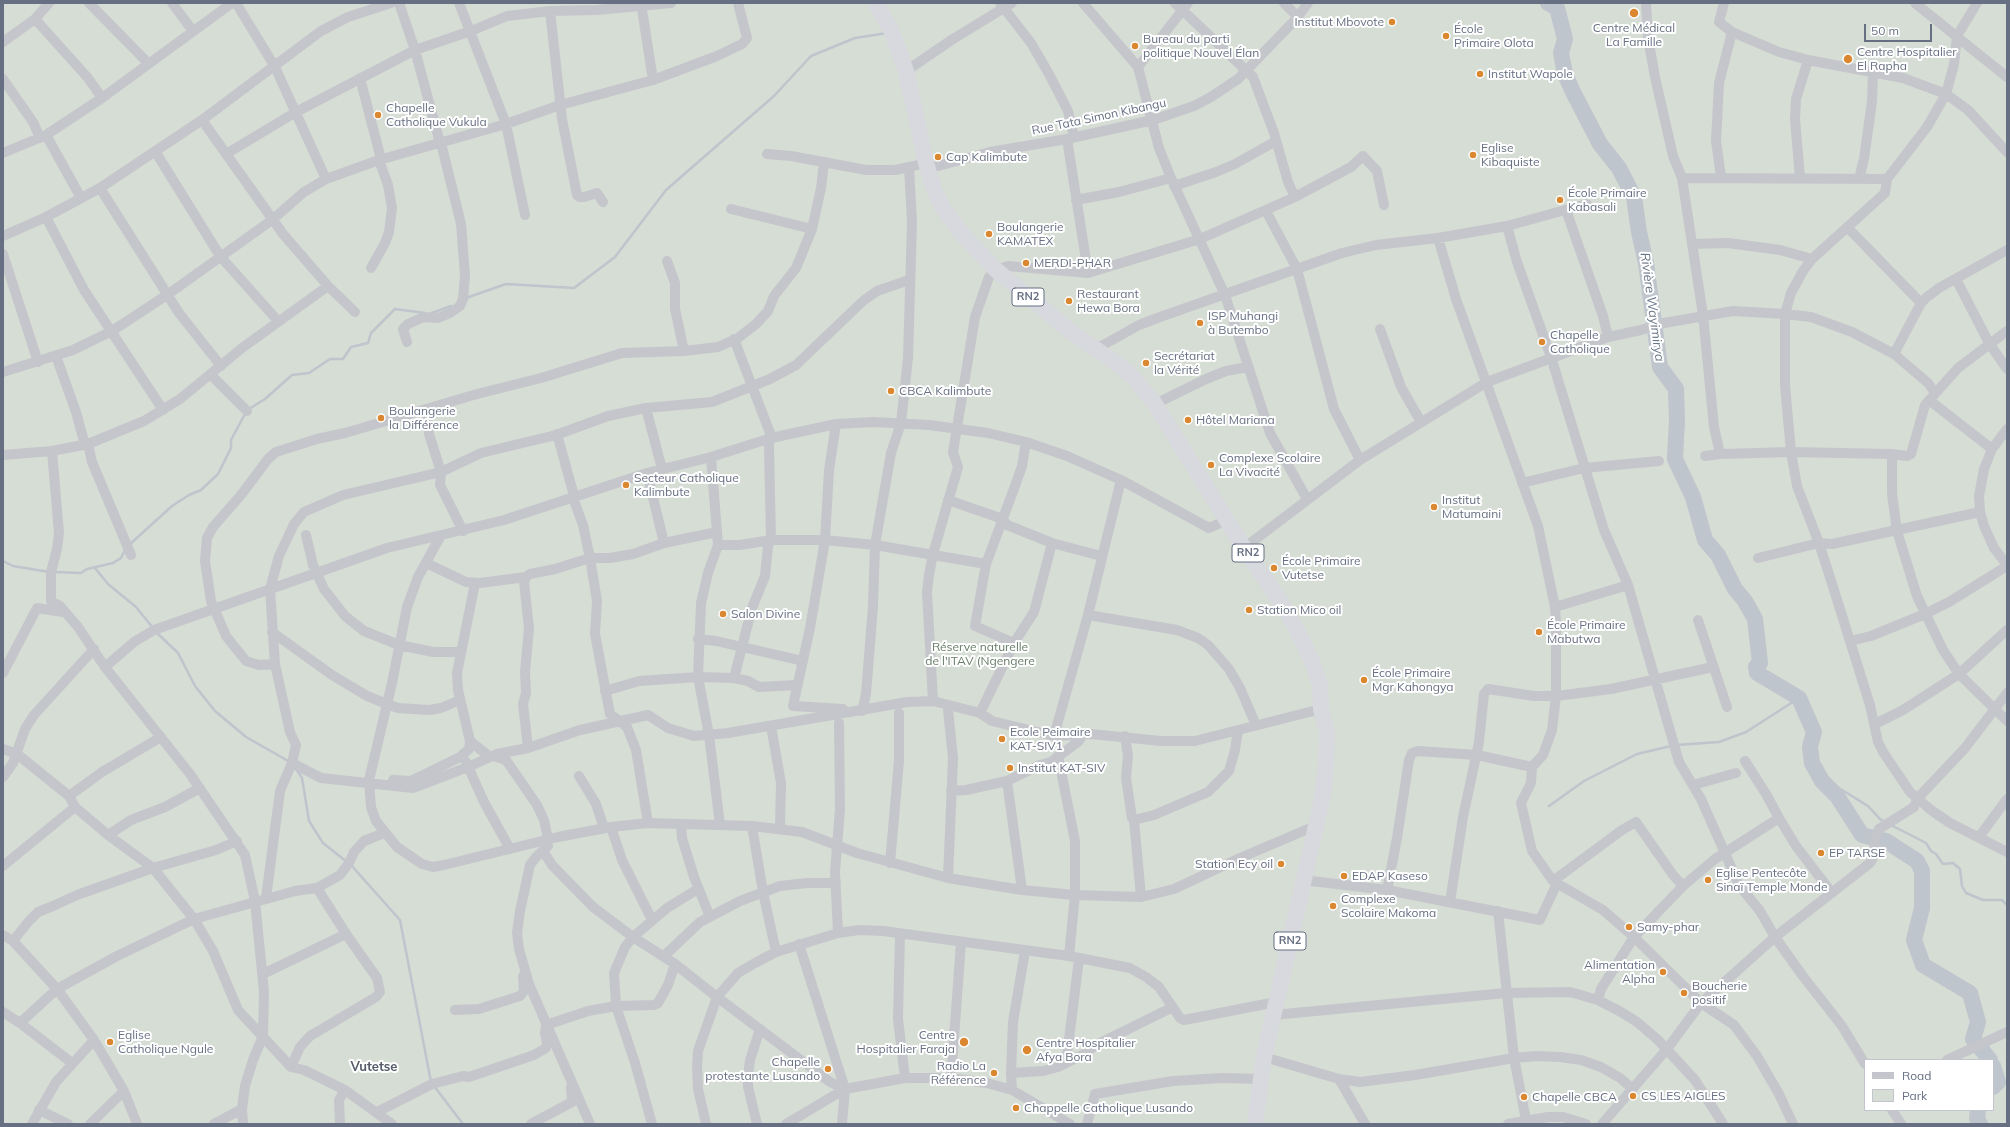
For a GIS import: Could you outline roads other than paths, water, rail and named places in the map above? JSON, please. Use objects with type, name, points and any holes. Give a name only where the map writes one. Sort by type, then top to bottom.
[{"type":"highway","name":"RN2","points":[[876,3],[892,32],[906,71],[926,166],[935,192],[943,208],[962,234],[996,270],[1074,334],[1133,377],[1155,404],[1244,548],[1286,610],[1301,638],[1320,686],[1321,709],[1327,732],[1327,752],[1322,799],[1274,1008],[1264,1057],[1255,1124]]},
{"type":"street","points":[[3,42],[34,19],[49,3]]},
{"type":"street","points":[[89,3],[148,63]]},
{"type":"street","points":[[172,3],[193,31]]},
{"type":"street","points":[[3,153],[43,137],[102,98],[232,3]]},
{"type":"street","points":[[236,3],[274,67],[326,179]]},
{"type":"street","points":[[3,236],[46,217],[100,188],[202,120],[321,31],[348,17],[391,3]]},
{"type":"street","points":[[399,3],[415,50],[461,224],[465,275],[463,299],[460,306],[450,313],[438,318],[424,317],[408,324],[403,329],[407,342]]},
{"type":"street","points":[[459,3],[506,124],[525,215]]},
{"type":"street","points":[[226,154],[296,112],[415,50],[471,31],[506,16],[550,11],[597,10],[671,3]]},
{"type":"street","points":[[3,372],[79,348],[112,331],[167,295],[272,220],[304,192],[326,179],[380,159],[506,124],[560,105],[653,80],[717,56],[742,44],[747,38],[738,3]]},
{"type":"street","points":[[1083,3],[1138,66],[1159,148],[1172,182],[1225,294],[1270,433],[1307,498]]},
{"type":"street","points":[[1175,3],[1185,6],[1253,77],[1276,141],[1285,175],[1294,197]]},
{"type":"street","points":[[1284,3],[1298,17]]},
{"type":"street","name":"Rue Tata Simon Kibangu","points":[[767,154],[792,156],[874,170],[926,166],[990,152],[1071,138],[1175,114],[1211,98],[1238,79],[1298,17],[1308,3]]},
{"type":"street","points":[[1646,3],[1648,38],[1655,77],[1673,156],[1682,178],[1703,315],[1714,427],[1720,454]]},
{"type":"street","points":[[1724,3],[1719,22],[1732,32],[1780,52],[1808,60],[1904,78],[1946,94],[1968,110],[2007,152]]},
{"type":"street","points":[[1915,3],[2006,75]]},
{"type":"street","points":[[1977,3],[1957,36],[1954,64],[1946,94],[1927,127],[1887,179],[1885,194],[1848,228],[1830,242],[1802,271],[1791,293],[1785,314],[1784,385],[1791,452],[1797,486],[1819,543],[1875,724],[1878,742],[1896,774],[1917,799],[1950,823],[2007,852]]},
{"type":"street","points":[[641,5],[653,80]]},
{"type":"street","points":[[906,71],[1006,5],[1031,43],[1068,111],[1076,200],[1088,273]]},
{"type":"street","points":[[1138,66],[1185,6]]},
{"type":"street","points":[[550,11],[560,105],[577,195],[584,197],[597,193],[603,202]]},
{"type":"street","points":[[34,19],[88,78],[102,98]]},
{"type":"street","points":[[1721,177],[1716,141],[1718,83],[1732,32]]},
{"type":"street","points":[[1800,178],[1795,119],[1796,99],[1808,60]]},
{"type":"street","points":[[1859,179],[1864,159],[1872,102],[1873,73]]},
{"type":"street","points":[[360,78],[380,159],[388,184],[392,208],[389,232],[385,243],[371,268]]},
{"type":"street","points":[[3,80],[43,137],[81,198]]},
{"type":"street","points":[[202,120],[272,220],[328,286],[355,312]]},
{"type":"street","points":[[1076,200],[1216,172],[1235,164],[1276,141]]},
{"type":"street","points":[[155,151],[220,256],[278,321]]},
{"type":"street","points":[[933,701],[927,592],[933,554],[958,467],[953,452],[958,430],[975,317],[988,277],[996,270],[1008,266],[1088,273],[1200,240],[1294,197],[1351,167],[1364,156],[1377,171],[1384,205]]},
{"type":"street","points":[[275,664],[253,664],[242,659],[226,636],[214,609],[205,561],[207,538],[222,516],[241,495],[268,459],[276,452],[317,438],[345,433],[500,388],[541,378],[622,353],[684,351],[718,346],[734,339],[756,324],[768,310],[774,296],[796,268],[812,229],[821,188],[824,162]]},
{"type":"street","points":[[862,711],[866,694],[873,606],[875,545],[891,453],[901,423],[908,358],[909,280],[912,222],[909,167]]},
{"type":"street","points":[[1682,178],[1887,179]]},
{"type":"street","points":[[100,188],[167,295],[208,351],[221,366]]},
{"type":"street","points":[[1096,349],[1138,325],[1342,253],[1376,245],[1438,238],[1507,226],[1587,204]]},
{"type":"street","points":[[731,209],[812,229]]},
{"type":"street","points":[[1566,210],[1603,316],[1608,337]]},
{"type":"street","points":[[1266,211],[1297,269],[1334,410],[1360,460]]},
{"type":"street","points":[[46,217],[84,290],[164,410]]},
{"type":"street","points":[[1507,226],[1517,262],[1551,357],[1604,530],[1628,586],[1673,738],[1676,755],[1693,785],[1726,852],[1739,885],[1760,911],[1775,937],[1842,1026],[1864,1062]]},
{"type":"street","points":[[1848,228],[1921,303]]},
{"type":"street","points":[[1438,238],[1456,299],[1538,526],[1555,607],[1556,696],[1552,730],[1543,755],[1532,767],[1531,783],[1521,803],[1532,851],[1555,882],[1603,910],[1634,937],[1701,1003],[1734,1025],[1744,1037],[1779,1094],[1792,1124]]},
{"type":"street","points":[[1692,244],[1728,243],[1780,250],[1812,259]]},
{"type":"street","points":[[1894,354],[1921,303],[1939,288],[2007,250]]},
{"type":"street","points":[[3,254],[38,362]]},
{"type":"street","points":[[667,261],[674,284],[675,309],[684,351]]},
{"type":"street","points":[[1956,278],[1990,343],[2007,369]]},
{"type":"street","points":[[266,898],[280,791],[292,763],[296,745],[290,732],[275,664],[270,589],[279,556],[294,524],[304,512],[315,506],[350,493],[441,472],[481,453],[557,434],[608,416],[646,408],[712,402],[752,387],[796,365],[863,301],[877,291],[909,280]]},
{"type":"street","points":[[3,455],[52,451],[87,444],[144,421],[164,410],[211,375],[278,321],[328,286]]},
{"type":"street","points":[[1244,548],[1307,498],[1360,460],[1487,382],[1608,337],[1703,315],[1734,311],[1785,314],[1811,318],[1852,332],[1894,354],[1928,383],[1932,396],[1992,449]]},
{"type":"street","points":[[1380,329],[1401,387],[1421,422]]},
{"type":"street","points":[[1705,456],[1720,454],[1791,452],[1892,454],[1907,456],[1911,454],[1918,423],[1925,405],[1932,396],[1958,368],[2007,331]]},
{"type":"street","points":[[734,339],[771,438],[769,447],[771,540],[768,546],[765,576],[752,608],[734,678]]},
{"type":"street","points":[[56,356],[92,462],[130,552]]},
{"type":"street","points":[[1155,404],[1226,371],[1248,367]]},
{"type":"street","points":[[211,375],[247,411]]},
{"type":"street","points":[[646,408],[662,469]]},
{"type":"street","points":[[426,409],[429,434],[441,472],[440,485],[463,531]]},
{"type":"street","points":[[105,667],[134,642],[154,630],[270,589],[318,574],[388,548],[440,537],[504,520],[647,473],[711,457],[771,438],[836,424],[872,422],[929,425],[988,433],[1026,442],[1067,456],[1121,480],[1209,528],[1227,520]]},
{"type":"street","points":[[836,424],[829,470],[824,540],[803,661],[793,706],[862,711]]},
{"type":"street","points":[[1850,641],[1871,636],[1925,614],[1949,602],[2007,565],[1994,548],[1984,526],[1980,512],[1980,483],[1992,449],[2007,429]]},
{"type":"street","points":[[557,434],[573,492],[573,498],[583,525],[590,558],[597,601],[594,634],[610,714],[627,727],[636,750],[648,823]]},
{"type":"street","points":[[1014,643],[975,626],[986,564],[1022,466],[1026,442]]},
{"type":"street","points":[[52,451],[59,533],[51,572],[51,602],[60,606],[94,649],[105,667],[200,788],[214,811],[245,855],[254,901],[263,974],[263,1036],[253,1060],[245,1086],[242,1109],[243,1124]]},
{"type":"street","points":[[1892,454],[1892,494],[1897,531],[1906,564],[1925,614],[1944,650],[1959,674],[2007,721]]},
{"type":"street","points":[[711,457],[718,544],[704,589],[701,604],[698,639],[698,677],[709,735],[720,825]]},
{"type":"street","points":[[1522,483],[1584,468],[1659,461]]},
{"type":"street","points":[[647,473],[664,543]]},
{"type":"street","points":[[1054,736],[1088,615],[1121,480]]},
{"type":"street","points":[[948,500],[1003,519],[1007,525],[1052,543],[1102,556]]},
{"type":"street","points":[[1758,558],[1819,543],[1832,544],[1980,512]]},
{"type":"street","points":[[426,563],[453,577],[466,582],[475,583],[526,577],[530,574],[555,569],[590,558],[610,558],[633,554],[664,543],[717,532]]},
{"type":"street","points":[[306,535],[313,565],[324,589],[345,616],[364,631],[399,645],[433,652],[460,652]]},
{"type":"street","points":[[440,537],[418,577],[409,601],[369,782],[370,807],[376,821],[384,833],[410,858],[422,864],[433,867],[548,839],[607,828],[648,823],[752,826],[780,828],[802,832],[836,846],[890,863],[948,878],[1022,890],[1075,895],[1140,897],[1174,889],[1240,858],[1315,826]]},
{"type":"street","points":[[718,544],[740,545],[771,540],[824,540],[875,545],[986,564]]},
{"type":"street","points":[[980,713],[1014,643],[1034,612],[1052,543]]},
{"type":"street","points":[[526,577],[524,582],[528,628],[525,672],[526,693],[523,704],[528,748]]},
{"type":"street","points":[[369,782],[411,781],[463,754],[469,749],[470,741],[460,700],[457,673],[475,583]]},
{"type":"street","points":[[1555,607],[1628,586]]},
{"type":"street","points":[[3,673],[7,658],[38,608],[53,609],[66,613]]},
{"type":"street","points":[[1088,615],[1177,630],[1198,638],[1208,645],[1229,670],[1240,688],[1256,725]]},
{"type":"street","points":[[1698,620],[1727,707]]},
{"type":"street","points":[[1875,724],[1903,710],[1959,674],[2007,630]]},
{"type":"street","points":[[272,632],[332,675],[367,696],[398,708],[429,710],[441,708],[460,700]]},
{"type":"street","points":[[698,639],[803,661]]},
{"type":"street","points":[[3,777],[13,763],[25,729],[34,716],[94,649]]},
{"type":"street","points":[[1450,902],[1463,817],[1477,755],[1484,694],[1488,689],[1534,696],[1556,696],[1611,689],[1714,667]]},
{"type":"street","points":[[605,691],[639,681],[698,677],[734,678],[748,681],[759,687],[797,685]]},
{"type":"street","points":[[1602,1124],[1667,1049],[1701,1003],[1775,937],[1870,863],[1874,856],[1875,838],[1879,829],[1914,807],[1917,799],[1965,748],[2007,693]]},
{"type":"street","points":[[292,763],[321,778],[369,782],[413,788],[497,754],[528,748],[580,730],[648,714],[668,728],[694,736],[771,726],[907,702],[933,701],[980,713],[992,721],[1054,736],[1083,734],[1125,736],[1161,741],[1195,741],[1321,709]]},
{"type":"street","points":[[948,710],[953,758],[948,878]]},
{"type":"street","points":[[890,863],[899,761],[899,713]]},
{"type":"street","points":[[838,933],[836,846],[840,809],[839,723]]},
{"type":"street","points":[[771,726],[781,782],[780,828]]},
{"type":"street","points":[[1134,820],[1154,815],[1208,792],[1229,771],[1235,750],[1238,730]]},
{"type":"street","points":[[951,790],[966,790],[1007,781],[1040,765],[1051,762],[1079,741],[1083,734]]},
{"type":"street","points":[[1125,736],[1128,756],[1126,778],[1132,818],[1134,820],[1140,897]]},
{"type":"street","points":[[69,796],[102,772],[161,737]]},
{"type":"street","points":[[470,741],[479,746],[490,757],[494,756],[506,760],[529,793],[544,820],[548,839]]},
{"type":"street","points":[[3,749],[17,754],[69,796],[75,807],[108,835],[153,868],[194,919],[213,951],[238,1010],[290,1067],[304,1070],[345,1090],[392,1124]]},
{"type":"street","points":[[1387,890],[1409,760],[1412,753],[1418,751],[1477,755],[1532,767]]},
{"type":"street","points":[[463,754],[484,802],[510,849]]},
{"type":"street","points":[[1058,756],[1075,841],[1074,958],[1066,1063]]},
{"type":"street","points":[[1744,761],[1766,794],[1778,818],[1796,846],[1832,893]]},
{"type":"street","points":[[1693,785],[1736,773]]},
{"type":"street","points":[[579,776],[596,804],[652,920]]},
{"type":"street","points":[[1007,781],[1022,890]]},
{"type":"street","points":[[108,835],[131,820],[165,807],[200,788]]},
{"type":"street","points":[[1979,837],[2007,799]]},
{"type":"street","points":[[3,866],[75,807]]},
{"type":"street","points":[[1598,1000],[1601,989],[1634,937],[1683,886],[1715,859],[1778,818]]},
{"type":"street","points":[[1304,880],[1387,890],[1540,920],[1555,882],[1622,830],[1636,822],[1673,875],[1683,886]]},
{"type":"street","points":[[681,825],[682,838],[698,889],[710,917]]},
{"type":"street","points":[[752,826],[776,952]]},
{"type":"street","points":[[20,1023],[57,989],[117,956],[194,919],[295,890],[317,888],[340,875],[349,863],[354,852],[364,841],[384,833]]},
{"type":"street","points":[[455,1010],[479,1009],[520,996],[524,991],[523,969],[517,933],[530,865],[558,837]]},
{"type":"street","points":[[13,941],[38,912],[77,895],[153,868],[216,850],[236,841]]},
{"type":"street","points":[[543,851],[552,865],[593,907],[633,937],[675,964],[716,997],[830,1082],[845,1089]]},
{"type":"street","points":[[664,956],[700,922],[764,892],[780,886],[807,883],[836,883]]},
{"type":"street","points":[[290,1067],[300,1047],[310,1036],[376,997],[380,992],[377,978],[346,934],[317,888]]},
{"type":"street","points":[[652,1124],[635,1063],[616,1006],[614,973],[625,947],[633,937],[667,908],[698,889]]},
{"type":"street","points":[[1498,911],[1514,1058],[1530,1121]]},
{"type":"street","points":[[706,1124],[698,1089],[696,1066],[702,1040],[716,997],[738,973],[776,952],[838,933],[859,930],[1025,951],[1130,968],[1146,977],[1159,987],[1180,1018],[1184,1020],[1274,1008],[1506,993],[1570,992],[1598,1000],[1637,1022],[1667,1049],[1695,1080],[1723,1124]]},
{"type":"street","points":[[263,974],[346,934]]},
{"type":"street","points":[[900,934],[898,1019],[906,1078]]},
{"type":"street","points":[[3,935],[13,941],[57,989],[94,1040],[124,1091],[137,1124]]},
{"type":"street","points":[[951,1078],[961,943]]},
{"type":"street","points":[[799,944],[845,1089],[842,1124]]},
{"type":"street","points":[[1012,1090],[1011,1072],[1013,1022],[1025,951]]},
{"type":"street","points":[[546,1025],[588,1011],[616,1006],[654,1005],[658,1003],[668,985],[675,964]]},
{"type":"street","points":[[523,969],[590,1124]]},
{"type":"street","points":[[1011,1072],[1043,1071],[1066,1063],[1082,1055],[1098,1044],[1173,1007]]},
{"type":"street","points":[[3,1012],[20,1023],[72,1063]]},
{"type":"street","points":[[377,1112],[432,1084],[463,1076],[469,1077],[534,1054],[546,1048],[546,1025]]},
{"type":"street","points":[[757,1124],[750,1094],[748,1074],[750,1060],[760,1030]]},
{"type":"street","points":[[1950,1059],[2007,1032]]},
{"type":"street","points":[[32,1124],[56,1082],[94,1040]]},
{"type":"street","points":[[1264,1057],[1339,1079],[1360,1082],[1415,1075],[1514,1058],[1537,1056],[1581,1060],[1601,1067],[1620,1078],[1632,1089]]},
{"type":"street","points":[[786,1124],[845,1089],[906,1078],[951,1078],[987,1083],[1012,1090],[1070,1124]]},
{"type":"street","points":[[1087,1124],[1096,1094],[1173,1081],[1222,1078],[1261,1079]]},
{"type":"street","points":[[1339,1079],[1365,1124]]},
{"type":"street","points":[[531,1124],[572,1102],[572,1081]]},
{"type":"street","points":[[340,1124],[339,1100],[345,1090]]},
{"type":"street","points":[[90,1124],[124,1091]]},
{"type":"street","points":[[214,1124],[242,1109]]},
{"type":"street","points":[[40,1110],[68,1124]]},
{"type":"street","points":[[1893,1111],[1901,1124]]},
{"type":"street","points":[[1508,1124],[1563,1117],[1586,1124]]},
{"type":"waterway","name":"Rivière Wayimirya","points":[[1548,3],[1557,8],[1565,39],[1561,53],[1565,74],[1600,144],[1619,168],[1634,197],[1639,232],[1646,263],[1660,367],[1676,389],[1677,420],[1675,459],[1693,497],[1705,540],[1718,555],[1735,589],[1745,601],[1755,619],[1760,663],[1756,667],[1757,673],[1799,698],[1814,732],[1810,747],[1812,763],[1822,781],[1837,796],[1862,835],[1886,841],[1917,861],[1922,871],[1922,908],[1914,940],[1923,965],[1970,993],[1978,1022],[1973,1039],[1989,1059]]},
{"type":"waterway","points":[[466,298],[506,284],[574,288],[615,257],[666,190],[774,96],[811,56],[855,38],[887,33]]},
{"type":"waterway","points":[[432,313],[451,306]]},
{"type":"waterway","points":[[249,409],[265,399],[292,375],[309,373],[330,359],[343,359],[351,347],[368,343],[371,333],[395,309],[425,313]]},
{"type":"waterway","points":[[129,545],[172,506],[189,495],[201,490],[218,474],[231,448],[231,440],[246,412]]},
{"type":"waterway","points":[[54,572],[81,573],[87,569],[113,563],[121,558],[125,550]]},
{"type":"waterway","points":[[3,561],[13,566],[49,572]]},
{"type":"waterway","points":[[95,568],[108,584],[136,607],[153,628]]},
{"type":"waterway","points":[[156,632],[178,653],[195,686],[215,711],[246,737],[290,762]]},
{"type":"waterway","points":[[1676,745],[1719,742],[1746,732],[1799,698]]},
{"type":"waterway","points":[[1549,806],[1584,781],[1637,754],[1671,746]]},
{"type":"waterway","points":[[296,769],[302,778],[309,821],[323,843],[347,862]]},
{"type":"waterway","points":[[1818,774],[1826,776],[1834,785],[1868,806],[1880,819],[1885,822]]},
{"type":"waterway","points":[[1891,825],[1926,843],[1943,864],[1953,863],[1960,869],[1962,886],[1966,893],[1983,900],[2002,900],[2007,905]]},
{"type":"waterway","points":[[351,865],[400,920],[431,1082]]},
{"type":"waterway","points":[[1994,1069],[1998,1082],[1994,1086]]},
{"type":"waterway","points":[[434,1086],[463,1124]]},
{"type":"waterway","points":[[1978,1111],[1977,1119],[1980,1124]]},
{"type":"place","name":"Centre Médical La Famille","points":[[1634,13]]},
{"type":"place","name":"Institut Mbovote","points":[[1392,22]]},
{"type":"place","name":"École Primaire Olota","points":[[1446,36]]},
{"type":"place","name":"Bureau du parti politique Nouvel Élan","points":[[1135,46]]},
{"type":"place","name":"Centre Hospitalier El Rapha","points":[[1848,59]]},
{"type":"place","name":"Institut Wapole","points":[[1480,74]]},
{"type":"place","name":"Chapelle Catholique Vukula","points":[[378,115]]},
{"type":"place","name":"Eglise Kibaquiste","points":[[1473,155]]},
{"type":"place","name":"Cap Kalimbute","points":[[938,157]]},
{"type":"place","name":"École Primaire Kabasali","points":[[1560,200]]},
{"type":"place","name":"Boulangerie KAMATEX","points":[[989,234]]},
{"type":"place","name":"MERDI-PHAR","points":[[1026,263]]},
{"type":"place","name":"Restaurant Hewa Bora","points":[[1069,301]]},
{"type":"place","name":"ISP Muhangi à Butembo","points":[[1200,323]]},
{"type":"place","name":"Chapelle Catholique","points":[[1542,342]]},
{"type":"place","name":"Secrétariat la Vérité","points":[[1146,363]]},
{"type":"place","name":"CBCA Kalimbute","points":[[891,391]]},
{"type":"place","name":"Boulangerie la Différence","points":[[381,418]]},
{"type":"place","name":"Hôtel Mariana","points":[[1188,420]]},
{"type":"place","name":"Complexe Scolaire La Vivacité","points":[[1211,465]]},
{"type":"place","name":"Secteur Catholique Kalimbute","points":[[626,485]]},
{"type":"place","name":"Institut Matumaini","points":[[1434,507]]},
{"type":"place","name":"École Primaire Vutetse","points":[[1274,568]]},
{"type":"place","name":"Station Mico oil","points":[[1249,610]]},
{"type":"place","name":"Salon Divine","points":[[723,614]]},
{"type":"place","name":"École Primaire Mabutwa","points":[[1539,632]]},
{"type":"place","name":"École Primaire Mgr Kahongya","points":[[1364,680]]},
{"type":"place","name":"Ecole Peimaire KAT-SIV1","points":[[1002,739]]},
{"type":"place","name":"Institut KAT-SIV","points":[[1010,768]]},
{"type":"place","name":"EP TARSE","points":[[1821,853]]},
{"type":"place","name":"Station Ecy oil","points":[[1281,864]]},
{"type":"place","name":"EDAP Kaseso","points":[[1344,876]]},
{"type":"place","name":"Eglise Pentecôte Sinaï Temple Monde","points":[[1708,880]]},
{"type":"place","name":"Complexe Scolaire Makoma","points":[[1333,906]]},
{"type":"place","name":"Samy-phar","points":[[1629,927]]},
{"type":"place","name":"Alimentation Alpha","points":[[1663,972]]},
{"type":"place","name":"Boucherie positif","points":[[1684,993]]},
{"type":"place","name":"Eglise Catholique Ngule","points":[[110,1042]]},
{"type":"place","name":"Centre Hospitalier Faraja","points":[[964,1042]]},
{"type":"place","name":"Centre Hospitalier Afya Bora","points":[[1027,1050]]},
{"type":"place","name":"Chapelle protestante Lusando","points":[[828,1069]]},
{"type":"place","name":"Radio La Référence","points":[[994,1073]]},
{"type":"place","name":"CS LES AIGLES","points":[[1633,1096]]},
{"type":"place","name":"Chapelle CBCA","points":[[1524,1097]]},
{"type":"place","name":"Chappelle Catholique Lusando","points":[[1016,1108]]},
{"type":"district","name":"Vutetse","points":[[374,1067]]},
{"type":"park label","name":"Réserve naturelle de l'ITAV (Ngengere","points":[[980,654]]}]
